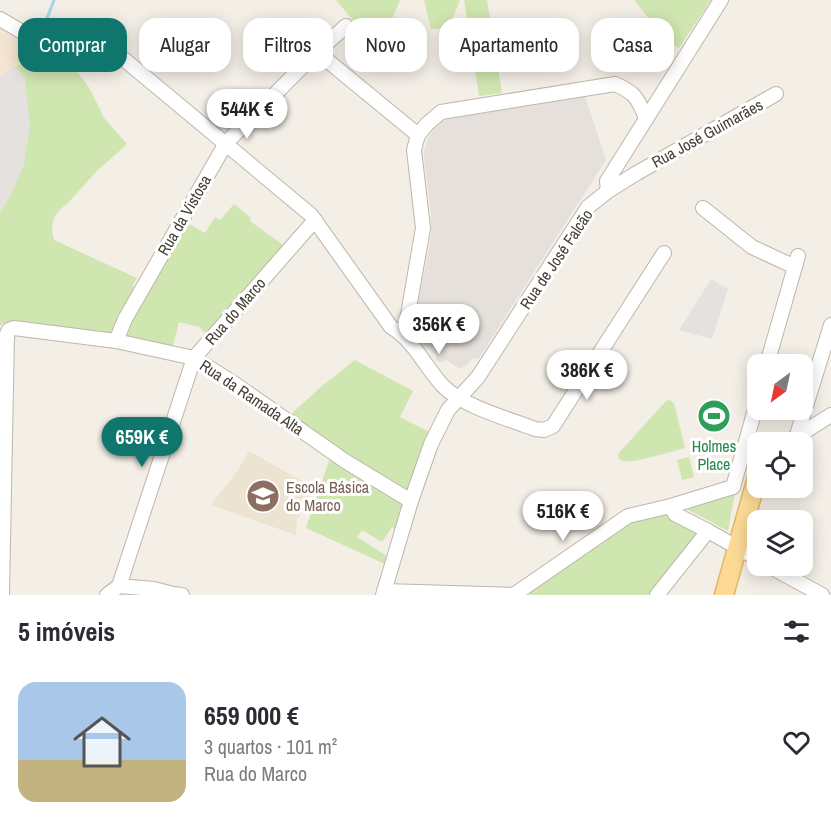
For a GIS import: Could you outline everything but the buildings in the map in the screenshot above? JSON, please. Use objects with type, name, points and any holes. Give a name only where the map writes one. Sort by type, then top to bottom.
[{"type":"main road","points":[[724,595],[751,498]]},
{"type":"street","name":"Rua de José Falcão","points":[[384,593],[411,501],[431,444],[448,410],[478,377],[588,207],[608,191],[607,181],[721,0]]},
{"type":"street","points":[[0,19],[68,58],[96,36],[311,215],[391,327],[401,333],[444,387],[475,406],[535,429],[544,430],[553,426],[664,253]]},
{"type":"street","name":"Rua da Vistosa","points":[[333,38],[345,27]]},
{"type":"street","points":[[333,65],[418,135]]},
{"type":"street","name":"Rua da Vistosa","points":[[116,341],[125,319],[226,143],[297,72]]},
{"type":"street","points":[[401,333],[405,326],[423,228],[414,150],[418,135],[441,112],[615,84],[632,92],[646,118]]},
{"type":"street","name":"Rua José Guimarães","points":[[608,191],[637,172],[776,94]]},
{"type":"street","name":"Rua José Guimarães","points":[[621,158],[627,168],[637,172]]},
{"type":"street","points":[[703,208],[753,247],[796,261],[770,354]]},
{"type":"street","name":"Rua do Marco","points":[[119,586],[194,358],[315,220]]},
{"type":"street","points":[[795,432],[831,325]]},
{"type":"street","name":"Rua da Ramada Alta","points":[[2,595],[7,334],[14,328],[116,341],[194,358],[236,384],[345,461],[411,501]]},
{"type":"street","points":[[804,432],[831,415]]},
{"type":"street","points":[[732,487],[752,420]]},
{"type":"street","points":[[384,593],[515,595],[628,516],[671,506],[732,487],[747,495]]},
{"type":"street","points":[[671,506],[675,514],[747,553]]},
{"type":"street","points":[[657,595],[708,531]]},
{"type":"street","points":[[787,576],[822,595]]},
{"type":"street","points":[[107,595],[119,586],[154,589],[182,595]]},
{"type":"shaded area","points":[[0,24],[18,34],[18,72],[26,72],[39,151],[0,237]]},
{"type":"shaded area","points":[[15,67],[25,77],[30,125],[24,165],[0,212],[0,76]]},
{"type":"shaded area","points":[[585,96],[606,160],[479,358],[472,359],[460,369],[446,360],[438,362],[436,354],[425,347],[413,329],[431,237],[431,214],[424,158],[428,138],[441,122],[452,117]]},
{"type":"shaded area","points":[[711,279],[728,289],[712,339],[679,330]]},
{"type":"shaded area","name":"Escola Básica do Marco","points":[[249,451],[312,487],[297,520],[296,535],[211,505],[238,470]]},
{"type":"green space","points":[[336,0],[400,0],[392,18],[351,18]]},
{"type":"green space","points":[[424,0],[460,0],[453,18],[439,18],[439,29],[431,29]]},
{"type":"green space","points":[[464,0],[487,0],[490,18],[467,18]]},
{"type":"green space","points":[[634,0],[711,0],[679,48],[674,45],[674,18],[648,18]]},
{"type":"green space","points":[[20,72],[78,72],[90,89],[104,118],[127,144],[96,172],[59,211],[52,228],[54,240],[137,278],[132,286],[137,288],[113,333],[109,336],[68,327],[65,330],[12,321],[0,326],[0,212],[10,196],[25,77]]},
{"type":"green space","points":[[475,72],[499,72],[502,93],[479,96]]},
{"type":"green space","points":[[234,204],[251,218],[250,221],[286,247],[208,336],[199,327],[179,322],[173,346],[122,338],[185,222],[205,233],[215,217],[220,220]]},
{"type":"green space","points":[[355,360],[413,391],[400,417],[429,432],[409,494],[288,417]]},
{"type":"green space","points":[[669,400],[674,403],[685,448],[635,461],[620,460],[618,454]]},
{"type":"green space","points":[[331,455],[406,504],[398,530],[392,527],[382,542],[362,530],[357,537],[390,558],[387,565],[306,528]]},
{"type":"green space","points":[[689,457],[694,477],[682,480],[677,460]]},
{"type":"green space","points":[[735,493],[728,531],[683,507]]},
{"type":"green space","points":[[664,513],[698,535],[651,595],[531,595],[528,593],[630,519]]},
{"type":"waterway","points":[[47,18],[54,0]]},
{"type":"place","name":"Holmes Place","points":[[714,416]]},
{"type":"place","name":"Escola Básica do Marco","points":[[263,496]]}]
